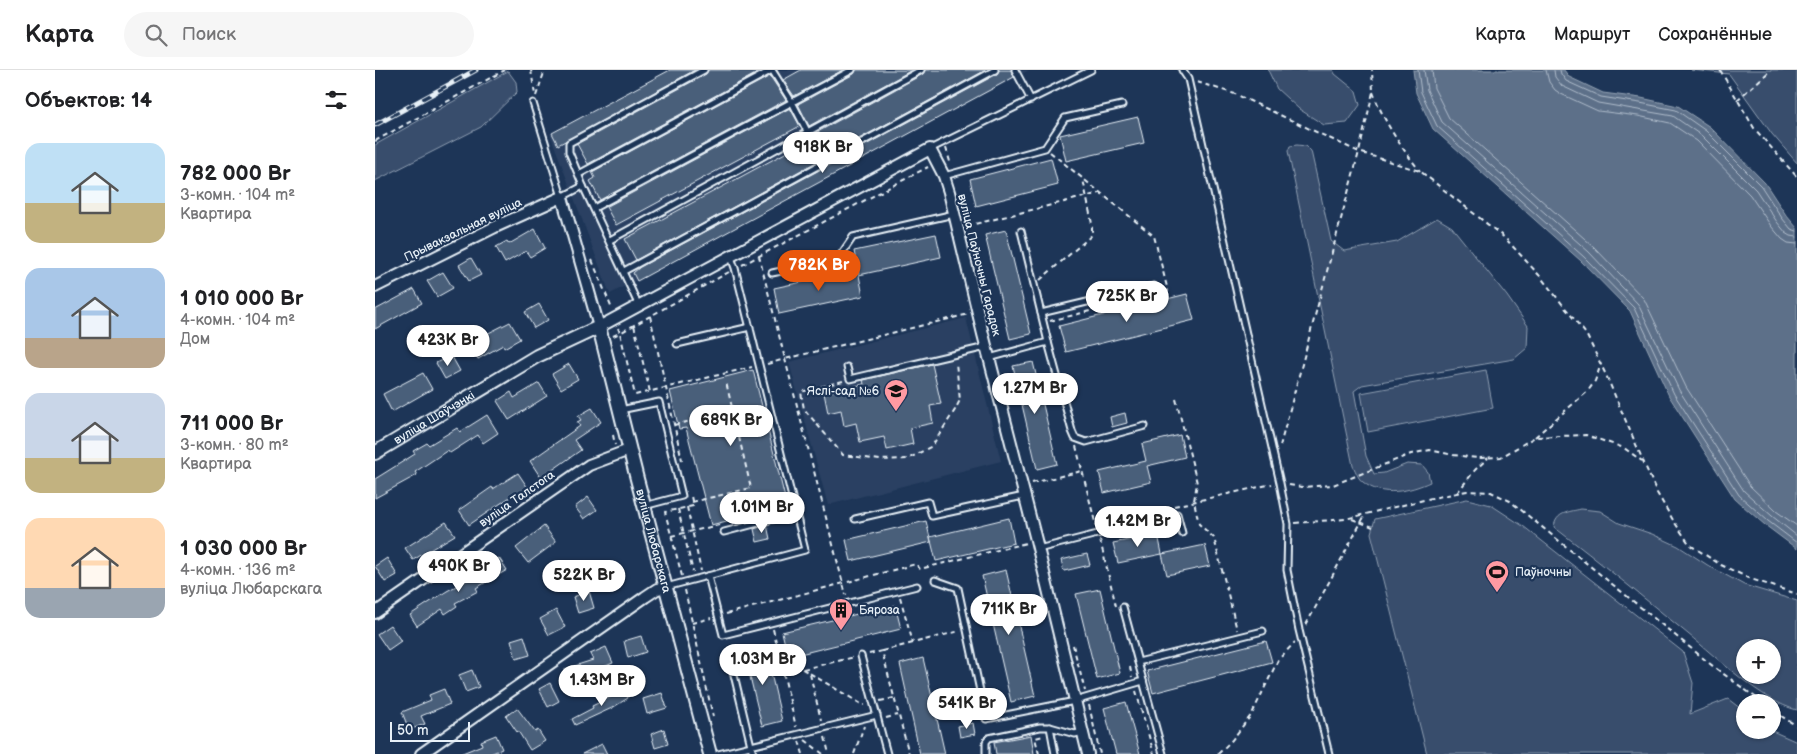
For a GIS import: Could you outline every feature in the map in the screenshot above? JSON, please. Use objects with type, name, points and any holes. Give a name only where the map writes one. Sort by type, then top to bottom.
[{"type":"street","name":"вуліца Паўночны Гарадок","points":[[930,150],[944,176],[954,214],[1039,549],[1087,754]]},
{"type":"street","points":[[562,197],[599,327],[930,150]]},
{"type":"street","name":"Прывакзальная вуліца","points":[[375,286],[495,227],[562,197]]},
{"type":"street","name":"вуліца Любарскага","points":[[599,327],[629,450],[710,754]]},
{"type":"street","name":"вуліца Шаўчэнкі","points":[[375,453],[537,356],[599,327]]},
{"type":"street","name":"вуліца Талстога","points":[[375,613],[589,465],[629,450]]},
{"type":"street","points":[[421,754],[645,597],[657,589],[666,587]]},
{"type":"lane","points":[[639,306],[610,240],[583,186],[569,152],[569,143],[704,70]]},
{"type":"lane","points":[[579,174],[772,70],[808,133]]},
{"type":"lane","points":[[594,208],[851,70]]},
{"type":"lane","points":[[610,240],[921,70]]},
{"type":"lane","points":[[624,271],[995,70]]},
{"type":"lane","points":[[1015,70],[1031,100]]},
{"type":"lane","points":[[930,150],[1091,70]]},
{"type":"lane","points":[[1182,70],[1188,79],[1280,483],[1287,524],[1287,570],[1299,630],[1329,754]]},
{"type":"lane","points":[[533,102],[562,197],[583,186]]},
{"type":"lane","points":[[944,176],[1045,148],[1065,118],[1122,105]]},
{"type":"lane","points":[[772,273],[838,258],[853,237],[954,214]]},
{"type":"lane","points":[[1021,232],[1043,323],[1075,438],[1086,442],[1145,426]]},
{"type":"lane","points":[[666,587],[805,550],[750,326],[731,257]]},
{"type":"lane","points":[[1041,313],[1153,286]]},
{"type":"lane","points":[[677,344],[750,326]]},
{"type":"lane","points":[[989,358],[1048,342]]},
{"type":"lane","points":[[847,367],[850,379],[987,347]]},
{"type":"lane","points":[[619,410],[659,402],[682,496],[644,506]]},
{"type":"lane","points":[[855,519],[928,502],[932,516],[1025,496]]},
{"type":"lane","points":[[724,532],[796,513]]},
{"type":"lane","points":[[1039,549],[1177,514],[1182,533]]},
{"type":"lane","points":[[708,576],[723,635],[917,586]]},
{"type":"lane","points":[[935,580],[958,588],[986,719],[1075,701],[1143,681]]},
{"type":"lane","points":[[1123,606],[1163,754]]},
{"type":"lane","points":[[1138,662],[1263,631]]},
{"type":"lane","points":[[729,654],[753,754]]},
{"type":"lane","points":[[861,656],[887,754]]},
{"type":"lane","points":[[718,754],[823,728],[877,717]]},
{"type":"lane","points":[[986,754],[986,742],[989,738],[1050,727],[1075,734],[1082,732]]},
{"type":"lane","points":[[1050,727],[1055,754]]},
{"type":"path","points":[[375,141],[505,70]]},
{"type":"path","points":[[531,70],[535,96]]},
{"type":"path","points":[[533,102],[545,70]]},
{"type":"path","points":[[1280,446],[1359,152],[1373,92],[1372,70]]},
{"type":"path","points":[[1720,70],[1754,128],[1797,177]]},
{"type":"path","points":[[1737,100],[1771,70]]},
{"type":"path","points":[[1188,79],[1235,94],[1359,152],[1420,171]]},
{"type":"path","points":[[1373,92],[1389,129],[1420,171],[1505,238],[1539,275],[1586,334],[1661,500],[1691,544],[1721,565],[1751,579],[1797,594]]},
{"type":"path","points":[[1045,148],[1154,236],[1168,291],[1159,294]]},
{"type":"path","points":[[931,166],[735,268],[619,333],[635,396],[970,314]]},
{"type":"path","points":[[1034,285],[1092,234],[1092,224],[1083,178]]},
{"type":"path","points":[[967,226],[1100,192]]},
{"type":"path","points":[[759,256],[848,604]]},
{"type":"path","points":[[1043,323],[1130,301]]},
{"type":"path","points":[[634,325],[650,392]]},
{"type":"path","points":[[850,379],[801,392],[804,409],[843,455],[880,460],[908,459],[932,446],[955,410],[959,400],[955,354]]},
{"type":"path","points":[[1194,500],[1280,483],[1302,487],[1333,485],[1411,454],[1430,450],[1477,458],[1501,457],[1535,437],[1588,391],[1595,381],[1601,364]]},
{"type":"path","points":[[692,502],[751,488],[726,382]]},
{"type":"path","points":[[1176,399],[1197,484],[1194,500],[1199,524],[1214,538],[1239,637]]},
{"type":"path","points":[[674,425],[732,411]]},
{"type":"path","points":[[1072,431],[1116,609]]},
{"type":"path","points":[[1535,437],[1586,435],[1624,448],[1642,461]]},
{"type":"path","points":[[1457,493],[1475,470],[1488,458]]},
{"type":"path","points":[[1032,483],[1082,471]]},
{"type":"path","points":[[1287,524],[1350,518],[1457,493],[1491,492],[1510,501],[1707,661],[1751,694]]},
{"type":"path","points":[[687,507],[702,577]]},
{"type":"path","points":[[678,509],[695,579]]},
{"type":"path","points":[[1350,518],[1373,527]]},
{"type":"path","points":[[667,520],[693,623],[713,717]]},
{"type":"path","points":[[671,536],[719,525]]},
{"type":"path","points":[[693,623],[842,582],[916,564],[919,569],[1027,542]]},
{"type":"path","points":[[900,597],[913,643]]},
{"type":"path","points":[[773,629],[803,754]]},
{"type":"path","points":[[882,651],[966,630]]},
{"type":"path","points":[[779,654],[863,705],[894,698]]},
{"type":"path","points":[[1129,665],[1154,754]]},
{"type":"path","points":[[810,674],[829,754]]},
{"type":"path","points":[[854,754],[865,723],[877,717],[899,715]]},
{"type":"path","points":[[1781,716],[1797,726]]},
{"type":"path","points":[[798,734],[823,754]]},
{"type":"path","points":[[1031,739],[1035,738]]},
{"type":"shaded area","points":[[670,70],[1029,70],[610,294],[550,134]]},
{"type":"shaded area","points":[[1268,70],[1333,70],[1335,74],[1356,91],[1360,105],[1347,123],[1324,125],[1299,109],[1277,89]]},
{"type":"shaded area","points":[[1691,70],[1797,70],[1797,163],[1772,134],[1729,74]]},
{"type":"shaded area","points":[[508,71],[516,82],[517,92],[481,127],[375,181],[375,145]]},
{"type":"shaded area","points":[[1290,146],[1306,146],[1311,151],[1331,241],[1344,251],[1397,242],[1437,218],[1452,227],[1507,296],[1528,326],[1527,348],[1514,359],[1362,385],[1354,391],[1366,456],[1374,474],[1384,473],[1407,464],[1422,465],[1428,472],[1430,482],[1414,488],[1396,491],[1379,490],[1361,481],[1353,466],[1288,151]]},
{"type":"shaded area","name":"Яслі-сад №6","points":[[966,318],[1001,461],[828,505],[789,362]]},
{"type":"shaded area","points":[[1486,370],[1493,408],[1368,432],[1361,393]]},
{"type":"shaded area","name":"Паўночны","points":[[1467,499],[1491,505],[1523,526],[1683,652],[1693,683],[1690,714],[1728,699],[1736,705],[1736,739],[1781,739],[1781,735],[1797,742],[1797,754],[1427,754],[1371,533],[1375,519]]},
{"type":"shaded area","points":[[1581,509],[1600,511],[1619,523],[1652,534],[1678,546],[1744,585],[1797,601],[1797,710],[1781,704],[1781,694],[1763,694],[1748,684],[1781,684],[1781,639],[1736,639],[1736,675],[1554,527],[1557,518],[1568,512]]},
{"type":"water","points":[[1413,70],[1564,70],[1569,77],[1603,93],[1641,98],[1678,106],[1710,127],[1765,183],[1797,228],[1797,549],[1735,499],[1669,396],[1630,311],[1581,261],[1433,129],[1416,93]]},
{"type":"building","points":[[670,70],[695,70],[558,145],[552,133]]},
{"type":"building","points":[[708,70],[763,70],[588,164],[577,144],[706,74]]},
{"type":"building","points":[[801,70],[843,70],[794,96],[783,80]]},
{"type":"building","points":[[856,70],[912,70],[809,126],[798,104],[854,74]]},
{"type":"building","points":[[925,70],[986,70],[636,260],[625,239],[815,137],[814,134],[923,74]]},
{"type":"building","points":[[999,70],[1011,70],[1014,77],[637,281],[633,273],[640,267],[997,74]]},
{"type":"building","points":[[770,76],[786,100],[600,200],[590,181],[595,178],[592,172]]},
{"type":"building","points":[[790,108],[800,126],[616,225],[606,207]]},
{"type":"building","points":[[1138,117],[1144,143],[1066,161],[1060,135]]},
{"type":"building","points":[[1051,158],[1058,185],[976,206],[970,179]]},
{"type":"building","points":[[535,229],[545,248],[530,257],[526,251],[505,263],[496,247],[507,241],[509,244]]},
{"type":"building","points":[[1006,230],[1031,334],[1010,339],[985,235]]},
{"type":"building","points":[[936,234],[941,257],[859,275],[854,251]]},
{"type":"building","points":[[471,258],[481,275],[469,281],[459,265]]},
{"type":"building","points":[[858,270],[863,296],[779,314],[774,288]]},
{"type":"building","points":[[443,272],[453,288],[437,297],[427,281]]},
{"type":"building","points":[[414,289],[422,303],[375,329],[375,310]]},
{"type":"building","points":[[1187,294],[1194,320],[1066,352],[1059,326]]},
{"type":"building","points":[[539,304],[548,320],[534,328],[525,312]]},
{"type":"building","points":[[510,322],[520,339],[504,348],[503,345],[478,359],[469,343]]},
{"type":"building","points":[[451,355],[460,371],[445,379],[436,363]]},
{"type":"building","points":[[1033,362],[1057,464],[1037,469],[1013,366]]},
{"type":"building","points":[[569,364],[578,379],[561,389],[552,374]]},
{"type":"building","points":[[932,364],[941,404],[930,406],[933,423],[910,428],[913,444],[887,450],[884,437],[860,442],[856,423],[844,426],[841,410],[828,413],[824,393],[864,384],[863,380]]},
{"type":"building","points":[[753,370],[787,506],[763,512],[765,517],[752,520],[750,515],[711,525],[686,428],[679,429],[670,391]]},
{"type":"building","points":[[423,373],[432,389],[392,412],[383,394]]},
{"type":"building","points":[[539,383],[547,396],[509,420],[497,401],[511,392],[514,398]]},
{"type":"building","points":[[592,408],[601,422],[574,440],[581,450],[541,478],[530,461],[580,426],[577,422],[581,420],[578,416]]},
{"type":"building","points":[[1125,413],[1127,423],[1112,427],[1110,417]]},
{"type":"building","points":[[487,415],[498,433],[483,443],[478,435],[450,453],[448,450],[415,472],[417,475],[375,498],[375,479],[415,454],[413,451],[427,443],[429,445],[457,428],[460,432]]},
{"type":"building","points":[[1180,435],[1185,457],[1147,466],[1151,482],[1104,493],[1099,472],[1146,461],[1142,444]]},
{"type":"building","points":[[518,473],[528,488],[514,497],[513,495],[469,525],[459,510],[492,487],[493,489]]},
{"type":"building","points":[[588,497],[597,510],[584,519],[575,507]]},
{"type":"building","points":[[1009,518],[1014,543],[936,561],[930,537]]},
{"type":"building","points":[[926,521],[931,542],[851,561],[846,540]]},
{"type":"building","points":[[446,522],[455,535],[413,560],[405,548]]},
{"type":"building","points":[[767,525],[770,539],[757,542],[754,529]]},
{"type":"building","points":[[544,526],[556,542],[528,563],[516,548]]},
{"type":"building","points":[[1158,534],[1162,554],[1118,563],[1113,543]]},
{"type":"building","points":[[1205,545],[1210,566],[1167,575],[1162,554]]},
{"type":"building","points":[[1087,554],[1090,565],[1064,571],[1061,560]]},
{"type":"building","points":[[387,558],[397,575],[385,582],[375,566]]},
{"type":"building","points":[[499,558],[507,570],[476,588],[478,591],[455,603],[457,606],[445,614],[442,609],[417,626],[410,615],[447,591],[482,572],[480,569]]},
{"type":"building","points":[[616,563],[622,584],[606,589],[600,567]]},
{"type":"building","points":[[1006,570],[1035,696],[1011,702],[982,576]]},
{"type":"building","points":[[1100,589],[1120,673],[1097,679],[1076,594]]},
{"type":"building","points":[[589,591],[594,608],[578,613],[573,597]]},
{"type":"building","name":"Бяроза","points":[[895,605],[901,629],[788,657],[782,632]]},
{"type":"building","points":[[556,610],[565,627],[549,635],[540,619]]},
{"type":"building","points":[[390,625],[401,641],[388,650],[377,634]]},
{"type":"building","points":[[524,636],[530,655],[516,659],[511,640]]},
{"type":"building","points":[[641,636],[646,652],[628,658],[624,641]]},
{"type":"building","points":[[1266,641],[1272,662],[1153,693],[1147,671]]},
{"type":"building","points":[[606,647],[613,663],[588,673],[590,679],[570,685],[565,669],[593,660],[590,654]]},
{"type":"building","points":[[765,647],[782,721],[762,726],[744,652]]},
{"type":"building","points":[[923,658],[945,754],[920,754],[900,664]]},
{"type":"building","points":[[472,670],[479,687],[466,692],[459,675]]},
{"type":"building","points":[[550,683],[559,701],[548,707],[539,689]]},
{"type":"building","points":[[444,689],[450,704],[421,716],[425,724],[409,730],[402,712],[431,700],[429,695]]},
{"type":"building","points":[[625,690],[628,698],[612,708],[575,725],[572,719],[593,708],[592,706]]},
{"type":"building","points":[[662,693],[667,708],[647,714],[643,699]]},
{"type":"building","points":[[1126,702],[1140,754],[1116,754],[1104,708]]},
{"type":"building","points":[[517,708],[535,732],[538,730],[545,741],[530,750],[506,716]]},
{"type":"building","points":[[973,723],[975,734],[960,737],[958,726]]},
{"type":"building","points":[[664,729],[668,744],[655,748],[651,734]]},
{"type":"building","points":[[496,735],[502,749],[490,754],[460,754],[482,745],[481,741]]},
{"type":"building","points":[[1031,735],[1034,754],[996,754],[994,742]]},
{"type":"building","points":[[602,744],[607,754],[582,754]]},
{"type":"railway","points":[[375,125],[476,70]]},
{"type":"place","name":"Яслі-сад №6","points":[[896,412]]},
{"type":"place","name":"Паўночны","points":[[1497,593]]},
{"type":"place","name":"Бяроза","points":[[841,631]]}]
